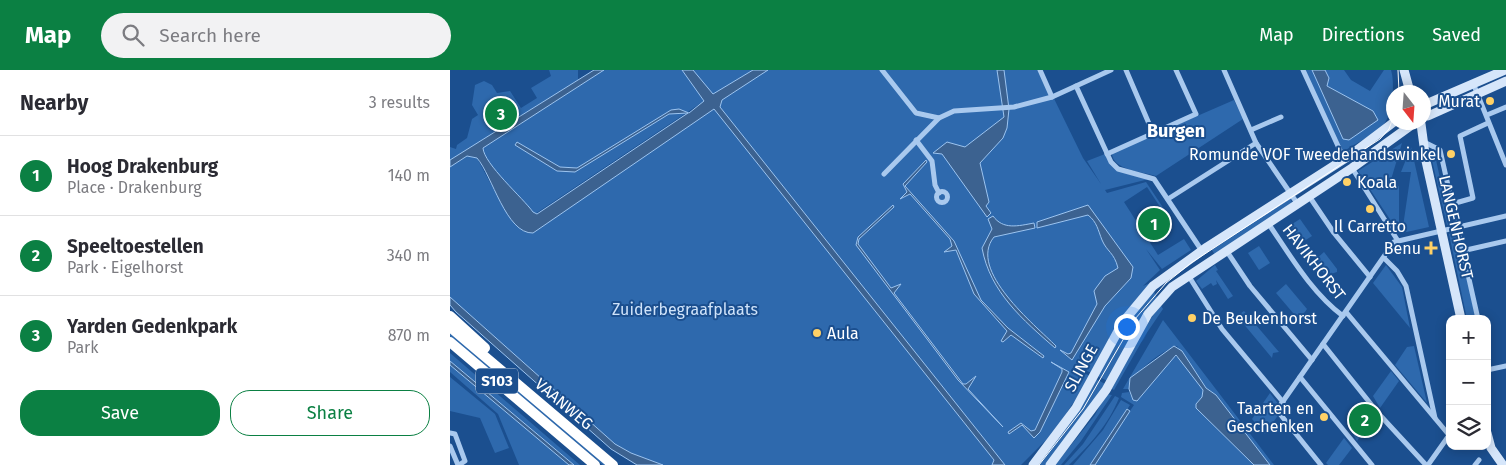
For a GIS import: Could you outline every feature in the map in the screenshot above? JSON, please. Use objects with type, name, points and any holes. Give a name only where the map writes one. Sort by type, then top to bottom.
[{"type":"highway","name":"S103","points":[[450,316],[514,373],[520,387]]},
{"type":"highway","name":"VAANWEG","points":[[450,327],[613,465]]},
{"type":"highway","name":"VAANWEG","points":[[450,342],[596,465]]},
{"type":"main road","points":[[1404,70],[1408,85]]},
{"type":"main road","points":[[1431,102],[1505,70]]},
{"type":"main road","points":[[1431,115],[1506,81]]},
{"type":"main road","name":"SLINGE","points":[[1033,465],[1076,408],[1132,310],[1153,286],[1386,127]]},
{"type":"main road","name":"SLINGE","points":[[1050,465],[1106,390],[1148,314],[1172,287],[1187,274],[1353,170],[1406,130]]},
{"type":"main road","name":"LANGENHORST","points":[[1420,130],[1428,142],[1426,161],[1460,315]]},
{"type":"main road","points":[[1202,251],[1209,261]]},
{"type":"main road","points":[[1491,448],[1503,465],[1506,462]]},
{"type":"street","points":[[882,70],[916,113],[939,118]]},
{"type":"street","points":[[1040,70],[1052,97]]},
{"type":"street","points":[[1094,70],[1097,76]]},
{"type":"street","points":[[884,174],[939,118],[954,111],[1011,108],[1052,97],[1111,70]]},
{"type":"street","points":[[1126,70],[1153,133]]},
{"type":"street","points":[[1107,154],[1196,114],[1176,70]]},
{"type":"street","points":[[1224,70],[1256,142],[1298,203]]},
{"type":"street","points":[[1303,70],[1343,157]]},
{"type":"street","points":[[1473,83],[1506,165]]},
{"type":"street","points":[[1076,86],[1111,162],[1118,168],[1154,179],[1202,251]]},
{"type":"street","points":[[1487,115],[1506,107]]},
{"type":"street","points":[[1251,130],[1281,117]]},
{"type":"street","points":[[1452,204],[1473,198],[1460,136],[1488,122]]},
{"type":"street","points":[[916,140],[932,161],[935,185],[939,193]]},
{"type":"street","points":[[1168,199],[1256,142]]},
{"type":"street","name":"LANGENHORST","points":[[1428,142],[1440,150],[1477,315]]},
{"type":"street","points":[[1353,170],[1398,241]]},
{"type":"street","points":[[1309,196],[1334,233],[1370,277]]},
{"type":"street","points":[[1321,465],[1280,414],[1279,407],[1384,258],[1398,241],[1506,216]]},
{"type":"street","name":"HAVIKHORST","points":[[1268,222],[1292,260],[1329,304],[1344,314],[1446,431]]},
{"type":"street","points":[[1462,251],[1506,241]]},
{"type":"street","points":[[1226,249],[1250,286],[1312,360]]},
{"type":"street","points":[[1384,258],[1398,271],[1406,286],[1435,418]]},
{"type":"street","points":[[1187,274],[1222,329],[1283,402]]},
{"type":"street","points":[[1323,344],[1378,413],[1427,465],[1446,438]]},
{"type":"street","points":[[1491,369],[1506,366]]},
{"type":"street","points":[[1300,377],[1372,465]]},
{"type":"street","points":[[450,433],[455,434],[465,461],[459,465],[450,446]]},
{"type":"green space","points":[[549,70],[578,70],[578,80],[450,160],[450,147],[456,149],[457,145],[467,138],[472,119],[478,115],[472,105],[475,85],[484,81],[492,85],[497,93],[510,91],[521,108],[537,98],[531,88],[551,76]]},
{"type":"green space","points":[[604,70],[682,70],[704,101],[535,214],[497,172],[485,155],[483,148]]},
{"type":"green space","points":[[690,70],[1040,70],[1083,158],[1101,184],[1087,161],[1105,154],[1112,166],[1117,169],[1149,179],[1105,190],[1107,193],[1146,182],[1170,218],[1168,219],[1147,187],[1124,202],[1158,255],[1184,239],[1191,250],[1162,269],[1146,249],[1160,270],[1143,286],[1150,283],[1124,315],[1092,373],[1084,370],[1083,373],[1091,376],[1044,447],[1028,465],[1046,440],[1021,465],[1001,465]]},
{"type":"green space","points":[[1305,70],[1312,70],[1343,139],[1346,140],[1377,119],[1373,111],[1327,86],[1329,78],[1325,70],[1344,70],[1351,80],[1370,91],[1384,70],[1391,70],[1393,85],[1386,85],[1386,121],[1384,124],[1371,135],[1344,151],[1340,148]]},
{"type":"green space","points":[[1234,100],[1243,119],[1156,176],[1122,167],[1113,159],[1112,153]]},
{"type":"green space","name":"Zuiderbegraafplaats","points":[[714,108],[994,460],[992,465],[663,465],[631,453],[615,444],[450,297],[450,167],[467,156],[477,158],[503,207],[524,230],[628,167]]},
{"type":"green space","points":[[1402,143],[1390,183],[1399,186],[1399,230],[1397,230],[1358,171]]},
{"type":"green space","points":[[1411,147],[1429,227],[1402,233],[1411,172],[1401,172]]},
{"type":"green space","points":[[1435,155],[1444,197],[1449,200],[1454,220],[1450,225],[1447,225],[1431,156]]},
{"type":"green space","points":[[1291,198],[1292,205],[1215,255],[1210,247]]},
{"type":"green space","points":[[1300,219],[1312,236],[1301,243],[1289,226]]},
{"type":"green space","points":[[1453,232],[1457,235],[1475,315],[1466,315],[1449,234]]},
{"type":"green space","points":[[1259,246],[1270,263],[1259,270],[1248,253]]},
{"type":"green space","points":[[1324,252],[1337,269],[1337,272],[1331,274],[1331,277],[1327,277],[1314,261]]},
{"type":"green space","points":[[1215,265],[1218,270],[1216,271],[1233,296],[1228,299],[1216,280],[1217,284],[1213,286],[1211,283],[1202,289],[1196,281]]},
{"type":"green space","points":[[1386,265],[1402,287],[1410,328],[1373,283]]},
{"type":"green space","points":[[1286,284],[1307,309],[1299,320],[1276,293]]},
{"type":"green space","points":[[1153,290],[1158,299],[1109,382],[1096,375],[1120,332]]},
{"type":"green space","points":[[1160,304],[1163,309],[1146,334],[1114,390],[1109,387]]},
{"type":"green space","points":[[1244,311],[1279,352],[1273,353],[1272,358],[1237,316]]},
{"type":"green space","points":[[1163,320],[1274,465],[1270,465],[1216,395],[1206,388],[1177,346],[1148,363],[1135,377],[1129,389],[1123,389]]},
{"type":"green space","points":[[450,333],[607,465],[603,465],[450,337]]},
{"type":"green space","points":[[1414,346],[1427,403],[1395,365],[1407,347]]},
{"type":"green space","points":[[450,353],[580,465],[574,465],[450,361]]},
{"type":"green space","points":[[1174,356],[1179,358],[1203,390],[1202,397],[1196,404],[1196,408],[1254,465],[1093,465],[1134,405],[1121,397],[1122,393],[1129,392],[1132,398],[1137,401]]},
{"type":"green space","points":[[450,365],[569,465],[519,465],[498,414],[450,372]]},
{"type":"green space","points":[[1391,371],[1399,381],[1380,408],[1373,396]]},
{"type":"green space","points":[[450,377],[495,414],[509,448],[495,453],[480,418],[450,411]]},
{"type":"green space","points":[[1094,378],[1107,385],[1047,465],[1035,465]]},
{"type":"green space","points":[[1270,393],[1279,405],[1277,411],[1279,414],[1265,434],[1252,419]]},
{"type":"green space","points":[[1106,394],[1112,395],[1081,441],[1061,465],[1055,465],[1095,415]]},
{"type":"green space","points":[[1115,396],[1119,398],[1104,426],[1091,443],[1069,465],[1064,465],[1083,444]]},
{"type":"green space","points":[[1121,400],[1130,405],[1090,465],[1073,465],[1103,430]]},
{"type":"green space","points":[[1367,405],[1375,416],[1357,441],[1350,429]]},
{"type":"green space","points":[[1344,438],[1352,448],[1339,465],[1328,465],[1326,463]]},
{"type":"shaded area","points":[[594,70],[604,70],[483,148],[485,155],[497,172],[533,212],[537,214],[688,113],[669,114],[575,172],[557,171],[515,145],[517,142],[560,167],[577,168],[671,110],[679,109],[689,113],[704,101],[682,70],[693,70],[713,94],[753,70],[768,70],[722,100],[720,107],[1005,465],[992,465],[994,460],[714,109],[533,233],[523,231],[507,214],[483,166],[477,158],[467,156],[450,167],[450,160]]},
{"type":"shaded area","points":[[997,70],[1004,70],[1009,109],[1007,128],[1003,138],[980,163],[989,202],[986,206],[991,213],[987,217],[942,154],[933,153],[947,142],[965,147],[1004,117]]},
{"type":"shaded area","points":[[1312,70],[1325,70],[1329,78],[1327,86],[1373,111],[1378,120],[1349,140],[1343,139]]},
{"type":"shaded area","points":[[926,160],[927,162],[905,186],[954,241],[981,300],[1008,328],[1044,356],[1043,358],[1011,335],[1003,342],[1001,341],[1007,331],[974,294],[956,250],[944,252],[952,246],[950,239],[910,194],[900,199],[907,192],[903,184]]},
{"type":"shaded area","points":[[893,205],[894,207],[859,239],[858,244],[891,288],[901,284],[894,293],[963,384],[966,384],[976,376],[968,389],[1003,427],[958,380],[856,245],[858,237]]},
{"type":"shaded area","points":[[1088,205],[1133,267],[1131,278],[1105,306],[1072,360],[1060,350],[1068,354],[1071,353],[1097,304],[1094,291],[1105,276],[1118,268],[1115,259],[1104,244],[1095,223],[1088,215],[1037,228],[1037,222]]},
{"type":"shaded area","points":[[993,216],[1001,223],[1011,226],[1034,223],[1035,228],[994,237],[988,250],[989,265],[1007,296],[1056,346],[1055,348],[1020,316],[1000,292],[992,278],[982,248],[992,229],[988,219]]},
{"type":"shaded area","points":[[450,297],[615,444],[631,453],[663,465],[637,465],[611,449],[456,312],[450,305]]},
{"type":"shaded area","points":[[1174,346],[1182,351],[1206,388],[1216,395],[1270,465],[1254,465],[1196,408],[1196,404],[1202,397],[1203,390],[1176,355],[1137,401],[1133,400],[1129,389],[1130,378]]},
{"type":"shaded area","points":[[450,361],[574,465],[569,465],[450,365]]},
{"type":"shaded area","points":[[1051,362],[1069,372],[1040,432],[1034,438],[1022,425],[1009,434],[1008,432],[1021,423],[1031,431],[1035,430],[1062,372],[1062,369]]},
{"type":"shaded area","points":[[1127,409],[1130,411],[1095,465],[1090,465]]},
{"type":"tram line","points":[[1398,70],[1399,85]]},
{"type":"tram line","points":[[1039,465],[1083,409],[1135,319],[1166,283],[1191,263],[1380,139],[1388,130]]},
{"type":"place","name":"Murat","points":[[1490,101]]},
{"type":"place","name":"Yarden Gedenkpark","points":[[501,114]]},
{"type":"place","name":"Romunde VOF Tweedehandswinkel","points":[[1451,154]]},
{"type":"place","name":"Koala","points":[[1347,182]]},
{"type":"place","name":"Il Carretto","points":[[1370,209]]},
{"type":"place","name":"Hoog Drakenburg","points":[[1154,224]]},
{"type":"place","name":"Benu","points":[[1431,248]]},
{"type":"place","name":"De Beukenhorst","points":[[1192,318]]},
{"type":"place","name":"Aula","points":[[817,333]]},
{"type":"place","name":"Taarten en Geschenken","points":[[1324,417]]},
{"type":"place","name":"Speeltoestellen","points":[[1365,420]]},
{"type":"district","name":"Burgen","points":[[1176,131]]}]
